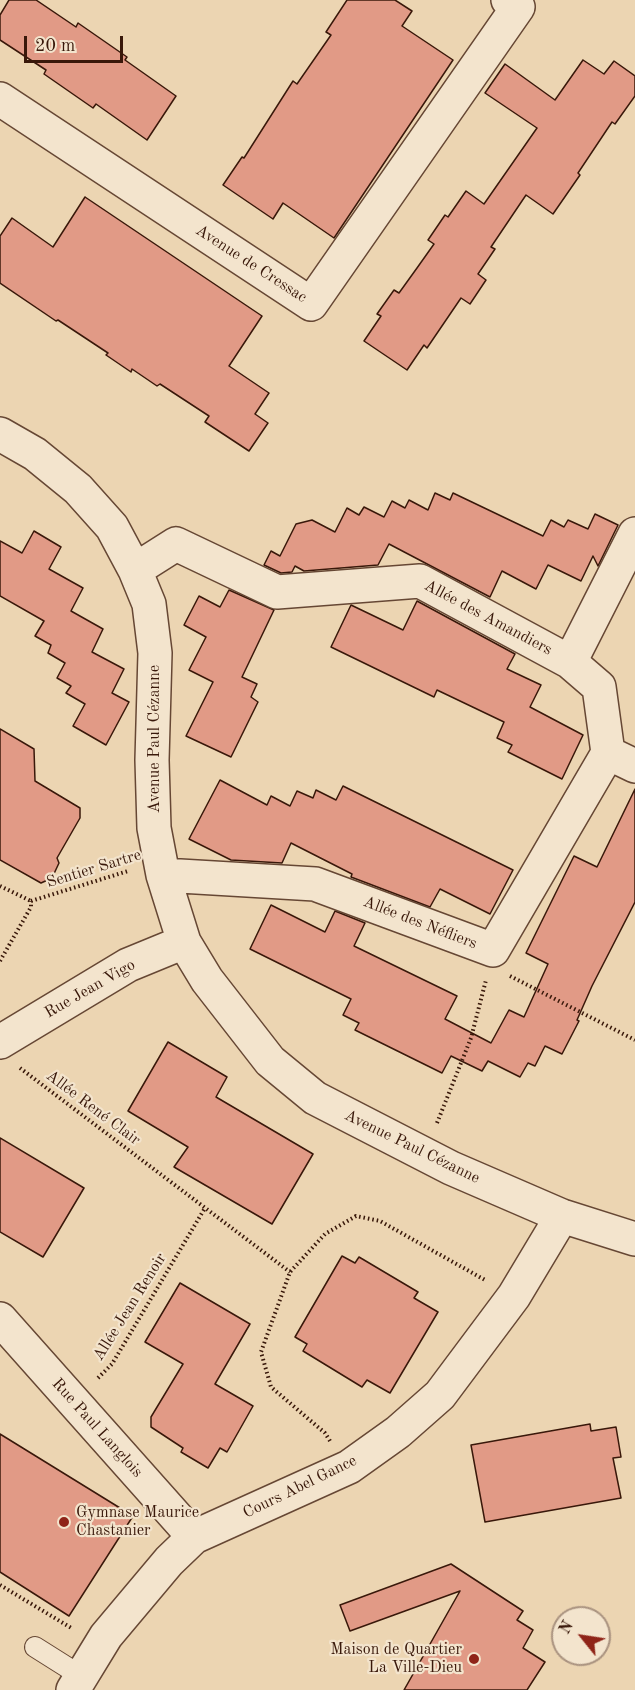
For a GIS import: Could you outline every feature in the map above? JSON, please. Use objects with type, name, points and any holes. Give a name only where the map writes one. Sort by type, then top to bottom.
[{"type":"street","name":"Avenue de Cressac","points":[[0,99],[311,304],[518,7],[508,0]]},
{"type":"street","name":"Avenue Paul Cézanne","points":[[0,434],[35,454],[78,489],[112,527],[135,570],[149,604],[155,653],[152,760],[154,828],[162,868],[184,942],[207,980],[270,1061],[315,1098],[451,1168],[562,1215],[635,1239]]},
{"type":"street","name":"Allée des Amandiers","points":[[570,662],[635,534]]},
{"type":"street","name":"Allée des Amandiers","points":[[135,570],[176,544],[277,592],[420,581],[570,662],[599,687],[621,759]]},
{"type":"street","name":"Allée des Néfliers","points":[[162,868],[315,884],[492,958],[621,759]]},
{"type":"street","name":"Rue Jean Vigo","points":[[10,1055],[128,965],[184,942]]},
{"type":"street","name":"Cours Abel Gance","points":[[77,1683],[106,1636],[169,1560],[195,1537],[349,1467],[398,1432],[440,1395],[514,1296],[562,1215]]},
{"type":"street","name":"Rue Paul Langlois","points":[[0,1319],[195,1537]]},
{"type":"lane","points":[[35,1647],[77,1683]]},
{"type":"path","name":"Sentier Sartre","points":[[0,961],[31,907],[31,902],[162,868]]},
{"type":"path","points":[[0,886],[31,902]]},
{"type":"path","points":[[424,1154],[471,1038],[492,958],[635,1040]]},
{"type":"path","name":"Allée René Clair","points":[[10,1055],[290,1272]]},
{"type":"path","name":"Allée Jean Renoir","points":[[75,1403],[112,1364],[205,1208]]},
{"type":"path","points":[[349,1467],[325,1433],[271,1387],[261,1352],[290,1272],[325,1234],[356,1216],[380,1221],[514,1296]]},
{"type":"path","points":[[0,1585],[72,1630]]},
{"type":"building","points":[[9,0],[36,0],[76,27],[78,23],[127,57],[125,60],[176,96],[147,140],[96,104],[93,108],[44,74],[46,70],[0,40],[0,15]]},
{"type":"building","points":[[347,0],[395,0],[412,11],[402,26],[453,60],[334,238],[283,203],[273,219],[223,185],[242,157],[244,158],[293,81],[297,84],[331,35],[326,32]]},
{"type":"building","points":[[583,60],[604,74],[614,61],[635,76],[635,96],[615,124],[612,122],[553,214],[526,195],[491,247],[495,249],[478,274],[486,280],[470,304],[461,298],[427,348],[424,345],[407,370],[364,341],[381,316],[377,314],[394,290],[399,293],[434,244],[428,240],[445,215],[448,217],[466,191],[484,204],[537,128],[485,93],[505,64],[555,100]]},
{"type":"building","points":[[85,197],[262,316],[229,366],[269,393],[255,414],[268,423],[249,451],[205,422],[209,416],[160,384],[157,386],[132,369],[131,372],[106,355],[108,353],[0,283],[0,236],[12,218],[53,247]]},
{"type":"building","points":[[435,493],[450,500],[453,493],[543,536],[551,520],[564,527],[568,520],[588,529],[595,514],[618,525],[598,566],[593,556],[581,581],[548,565],[536,589],[502,571],[490,597],[389,544],[378,565],[304,571],[295,566],[292,572],[281,573],[264,565],[271,551],[280,556],[296,524],[312,520],[335,532],[347,508],[359,515],[364,507],[384,517],[392,501],[405,508],[409,500],[428,510]]},
{"type":"building","points":[[34,531],[61,547],[49,569],[83,588],[71,611],[103,629],[92,652],[124,669],[112,693],[129,702],[106,745],[73,726],[85,704],[66,693],[71,686],[57,678],[65,663],[48,653],[51,645],[35,636],[44,621],[0,596],[0,541],[22,553]]},
{"type":"building","points":[[229,590],[274,610],[242,677],[257,684],[251,697],[258,702],[231,757],[186,736],[213,682],[189,670],[206,637],[184,625],[199,596],[220,607]]},
{"type":"building","points":[[417,601],[515,654],[507,669],[541,685],[530,707],[583,735],[562,779],[508,752],[512,745],[497,738],[504,722],[437,690],[434,697],[331,647],[351,605],[403,630]]},
{"type":"building","points":[[0,729],[34,749],[35,781],[80,808],[80,818],[57,858],[59,863],[52,878],[41,883],[0,860]]},
{"type":"building","points":[[220,780],[267,805],[271,796],[290,806],[297,791],[313,798],[316,790],[336,800],[343,786],[513,870],[490,914],[440,889],[430,907],[351,877],[352,874],[291,843],[282,863],[231,860],[189,839]]},
{"type":"building","points":[[635,789],[635,902],[592,986],[577,1020],[579,1021],[562,1054],[545,1046],[535,1066],[528,1063],[520,1077],[488,1061],[482,1071],[451,1056],[442,1073],[355,1030],[359,1023],[343,1015],[351,999],[250,949],[271,905],[325,932],[335,911],[365,923],[354,946],[457,996],[445,1019],[491,1043],[509,1010],[524,1017],[548,964],[526,953],[574,856],[597,867]]},
{"type":"building","points":[[168,1042],[227,1077],[216,1097],[313,1154],[272,1224],[174,1167],[188,1147],[128,1111]]},
{"type":"building","points":[[0,1138],[84,1188],[43,1257],[0,1232]]},
{"type":"building","points":[[342,1256],[355,1263],[359,1257],[418,1292],[414,1298],[438,1312],[390,1393],[367,1380],[362,1387],[303,1351],[307,1344],[295,1337]]},
{"type":"building","points":[[180,1283],[250,1324],[215,1384],[253,1406],[227,1452],[220,1448],[208,1468],[181,1452],[183,1448],[151,1427],[151,1417],[183,1364],[145,1342]]},
{"type":"building","points":[[590,1424],[591,1431],[616,1427],[621,1457],[613,1458],[621,1498],[485,1522],[471,1445]]},
{"type":"building","name":"Gymnase Maurice Chastanier","points":[[0,1434],[133,1516],[69,1616],[0,1572]]},
{"type":"building","points":[[451,1564],[523,1611],[517,1620],[533,1630],[523,1648],[545,1662],[527,1690],[404,1690],[460,1591],[350,1631],[340,1605]]},
{"type":"place","name":"Gymnase Maurice Chastanier","points":[[64,1522]]},
{"type":"place","name":"Maison de Quartier La Ville-Dieu","points":[[474,1659]]}]
